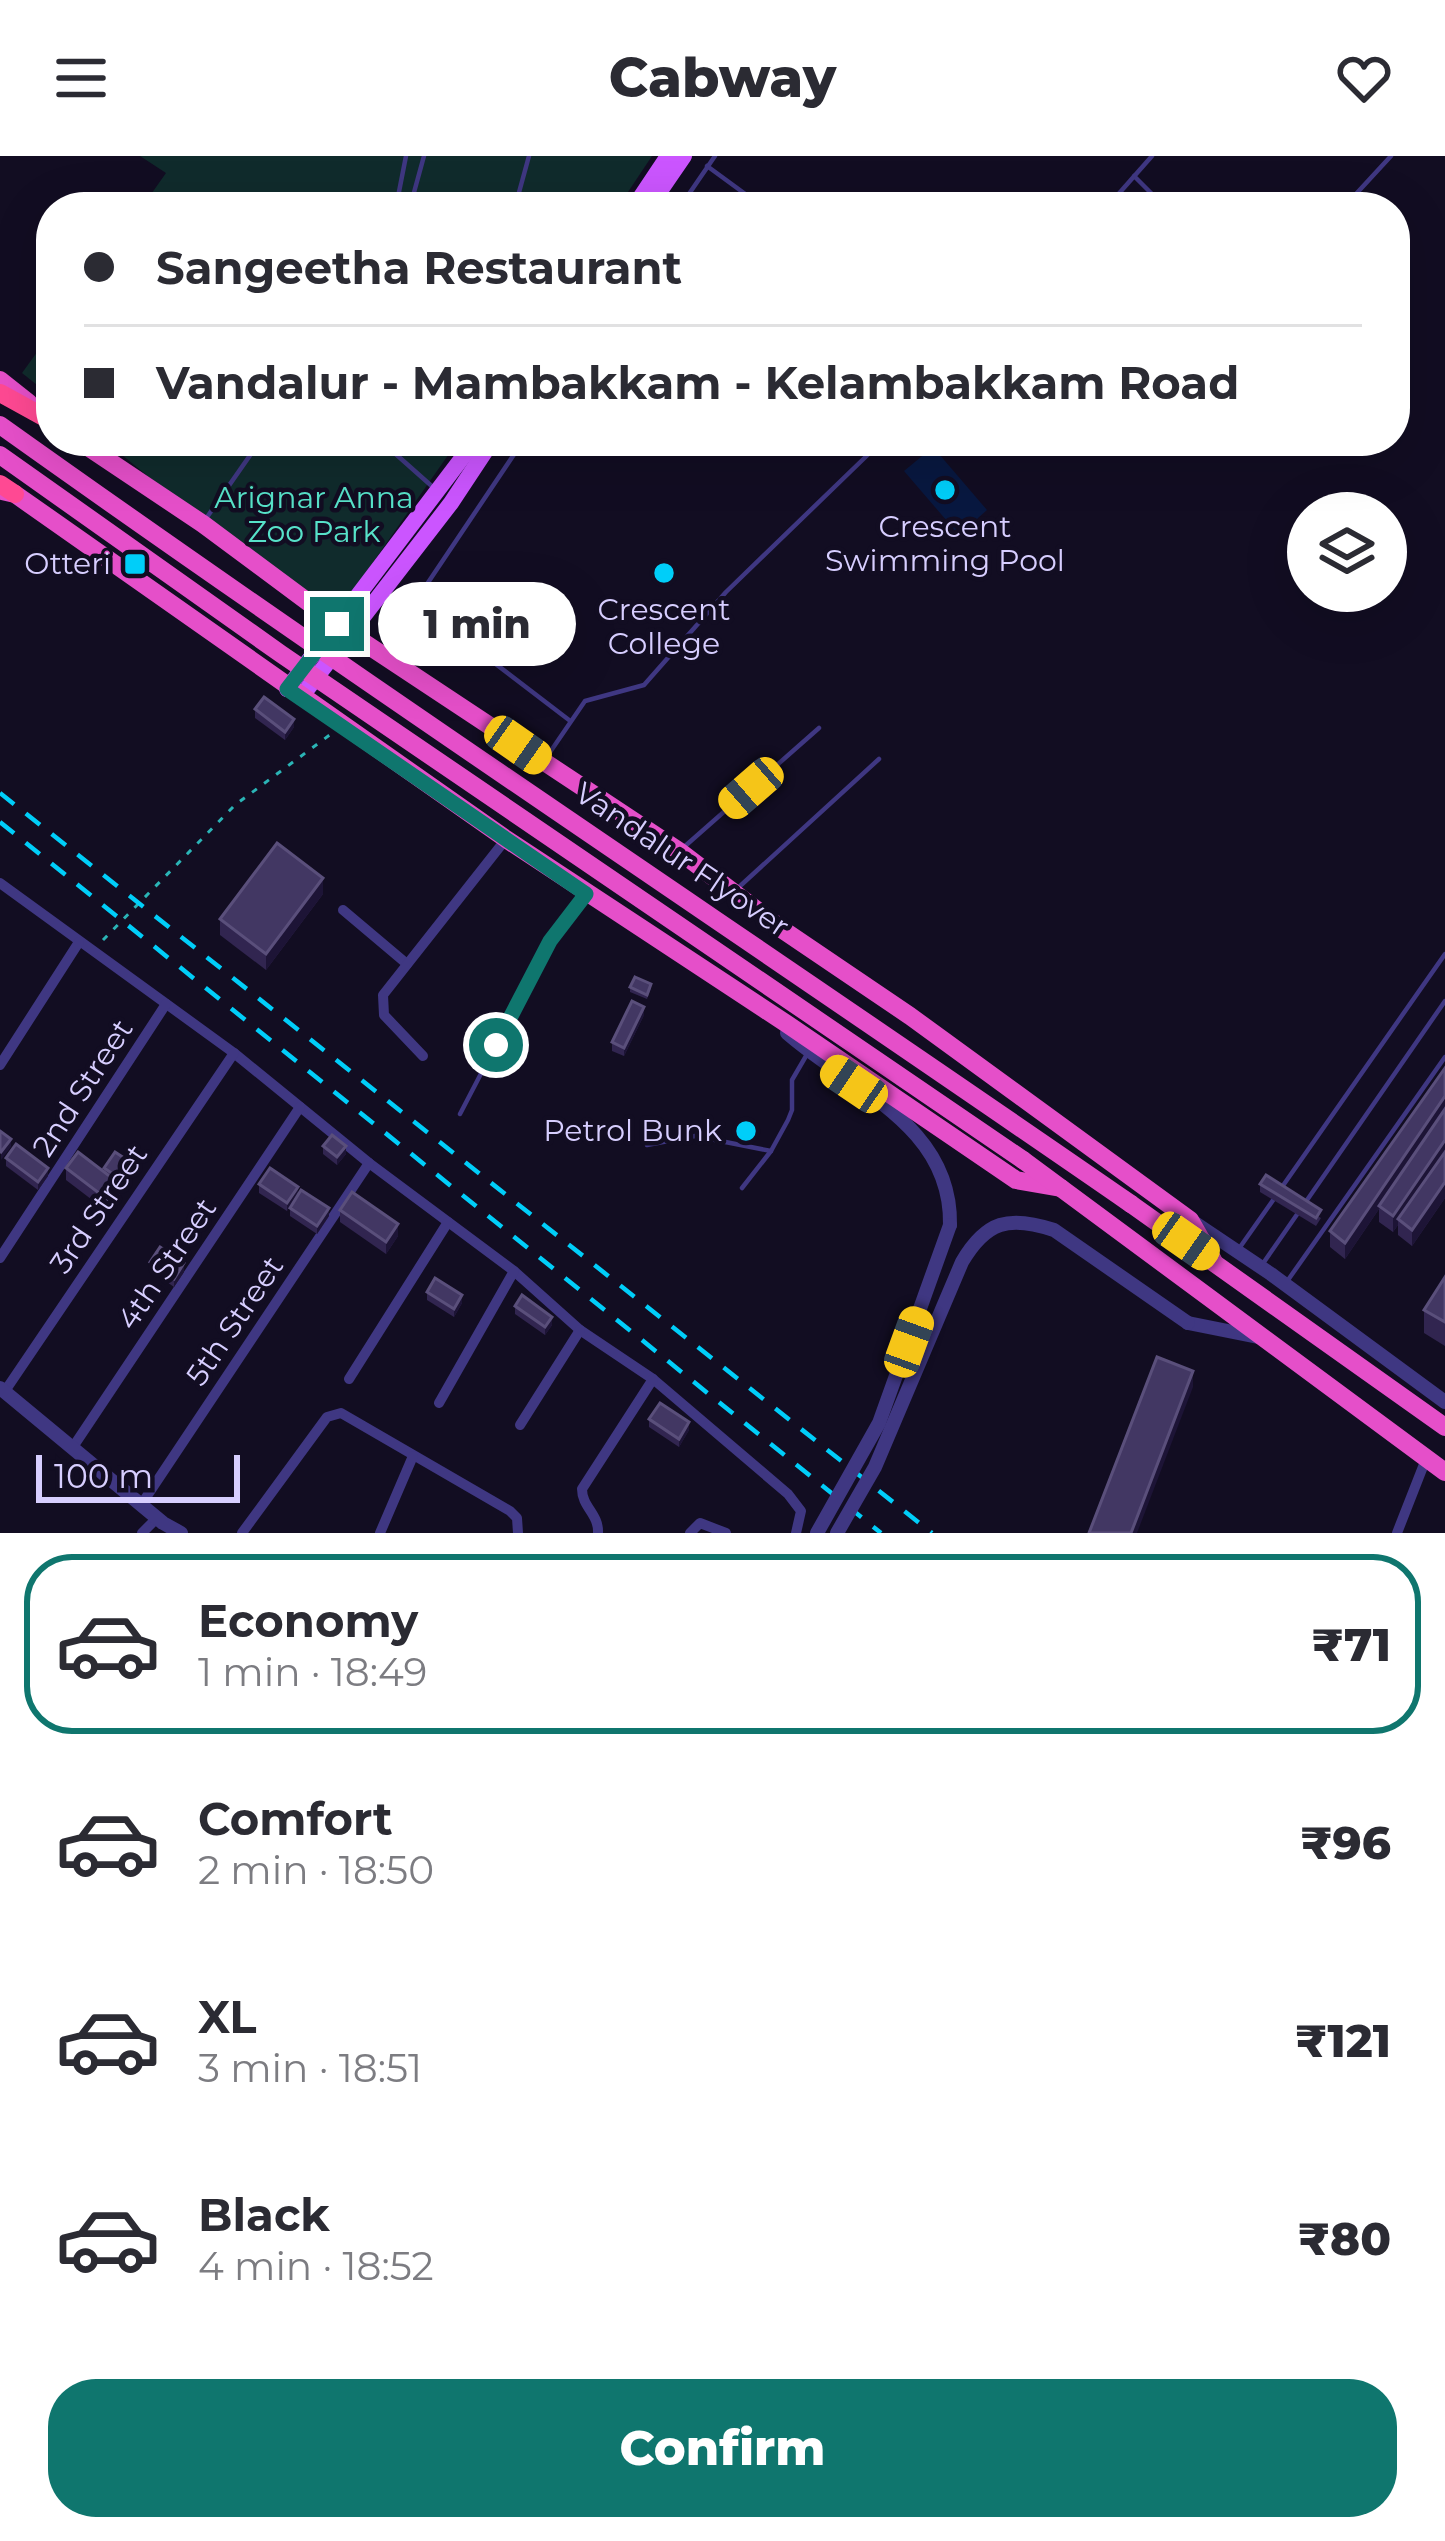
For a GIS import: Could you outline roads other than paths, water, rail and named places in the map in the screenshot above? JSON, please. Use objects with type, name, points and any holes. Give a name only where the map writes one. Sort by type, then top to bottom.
[{"type":"highway","points":[[0,380],[36,408]]},
{"type":"highway","points":[[0,393],[36,412]]},
{"type":"highway","name":"Vandalur Flyover","points":[[0,425],[36,450]]},
{"type":"highway","name":"Vandalur Flyover","points":[[0,455],[281,654],[1023,1160],[1445,1472]]},
{"type":"highway","name":"Vandalur Flyover","points":[[44,456],[359,678],[1213,1260],[1445,1427]]},
{"type":"highway","points":[[101,456],[203,524],[344,629],[680,851],[783,930],[910,1016],[1190,1220],[1213,1260]]},
{"type":"highway","points":[[4,492],[586,894],[1016,1180],[1061,1188]]},
{"type":"main road","points":[[644,192],[668,156]]},
{"type":"main road","points":[[660,192],[684,156]]},
{"type":"main road","points":[[344,629],[465,456]]},
{"type":"main road","points":[[294,693],[451,503],[481,456]]},
{"type":"street","points":[[423,1056],[384,1015],[383,994],[506,839]]},
{"type":"street","points":[[0,884],[234,1053],[369,1163],[514,1271],[580,1330],[653,1379],[788,1494],[821,1533],[879,1423],[950,1225],[944,1175],[904,1120],[828,1066],[752,1001]]},
{"type":"street","points":[[343,910],[406,964]]},
{"type":"street","points":[[0,1065],[82,945]]},
{"type":"street","name":"2nd Street","points":[[0,1258],[166,1004]]},
{"type":"street","name":"3rd Street","points":[[2,1389],[234,1053]]},
{"type":"street","name":"4th Street","points":[[73,1447],[300,1107]]},
{"type":"street","name":"5th Street","points":[[141,1504],[369,1163]]},
{"type":"street","points":[[1190,1220],[1261,1266],[1445,1402]]},
{"type":"street","points":[[349,1379],[448,1222]]},
{"type":"street","points":[[837,1533],[875,1467],[977,1236],[1005,1224],[1035,1224],[1054,1230],[1188,1323],[1258,1337]]},
{"type":"street","points":[[439,1403],[514,1271]]},
{"type":"street","points":[[520,1425],[580,1330]]},
{"type":"street","points":[[598,1533],[598,1521],[584,1502],[582,1489],[653,1379]]},
{"type":"street","points":[[2,1389],[181,1533]]},
{"type":"street","points":[[242,1533],[334,1414],[350,1417],[510,1511],[517,1518],[518,1533]]},
{"type":"street","points":[[380,1533],[413,1456]]},
{"type":"street","points":[[1397,1533],[1426,1459]]},
{"type":"street","points":[[796,1533],[802,1511]]},
{"type":"street","points":[[142,1533],[157,1518]]},
{"type":"street","points":[[690,1533],[700,1523],[726,1533]]},
{"type":"lane","points":[[398,192],[406,156]]},
{"type":"lane","points":[[415,192],[424,156]]},
{"type":"lane","points":[[519,192],[529,156]]},
{"type":"lane","points":[[690,192],[715,156]]},
{"type":"lane","points":[[1120,192],[1152,156]]},
{"type":"lane","points":[[1358,192],[1391,156]]},
{"type":"lane","points":[[707,166],[743,192]]},
{"type":"lane","points":[[1134,176],[1151,192]]},
{"type":"lane","points":[[203,524],[250,456]]},
{"type":"lane","points":[[398,456],[439,493]]},
{"type":"lane","points":[[513,456],[419,596],[421,608],[570,721]]},
{"type":"lane","points":[[543,763],[585,701],[644,685],[726,592],[867,456]]},
{"type":"lane","points":[[680,851],[819,728]]},
{"type":"lane","points":[[735,891],[879,759]]},
{"type":"lane","points":[[460,1114],[550,941],[586,894]]},
{"type":"lane","points":[[1238,1250],[1445,954]]},
{"type":"lane","points":[[1261,1266],[1445,1000]]},
{"type":"lane","points":[[742,1188],[771,1151],[792,1110],[792,1080],[809,1051]]},
{"type":"lane","points":[[1285,1284],[1445,1057]]},
{"type":"lane","points":[[647,1145],[695,1136],[771,1151]]},
{"type":"water","name":"Crescent Swimming Pool","points":[[922,456],[941,456],[987,510],[959,535],[904,471]]},
{"type":"railway","points":[[0,793],[932,1533]]},
{"type":"railway","points":[[0,822],[881,1533]]},
{"type":"place","name":"Crescent Swimming Pool","points":[[945,490]]},
{"type":"place","name":"Otteri","points":[[135,564]]},
{"type":"place","name":"Crescent College","points":[[664,573]]},
{"type":"place","name":"Petrol Bunk","points":[[746,1131]]},
{"type":"park label","name":"Arignar Anna Zoo Park","points":[[314,515]]}]
